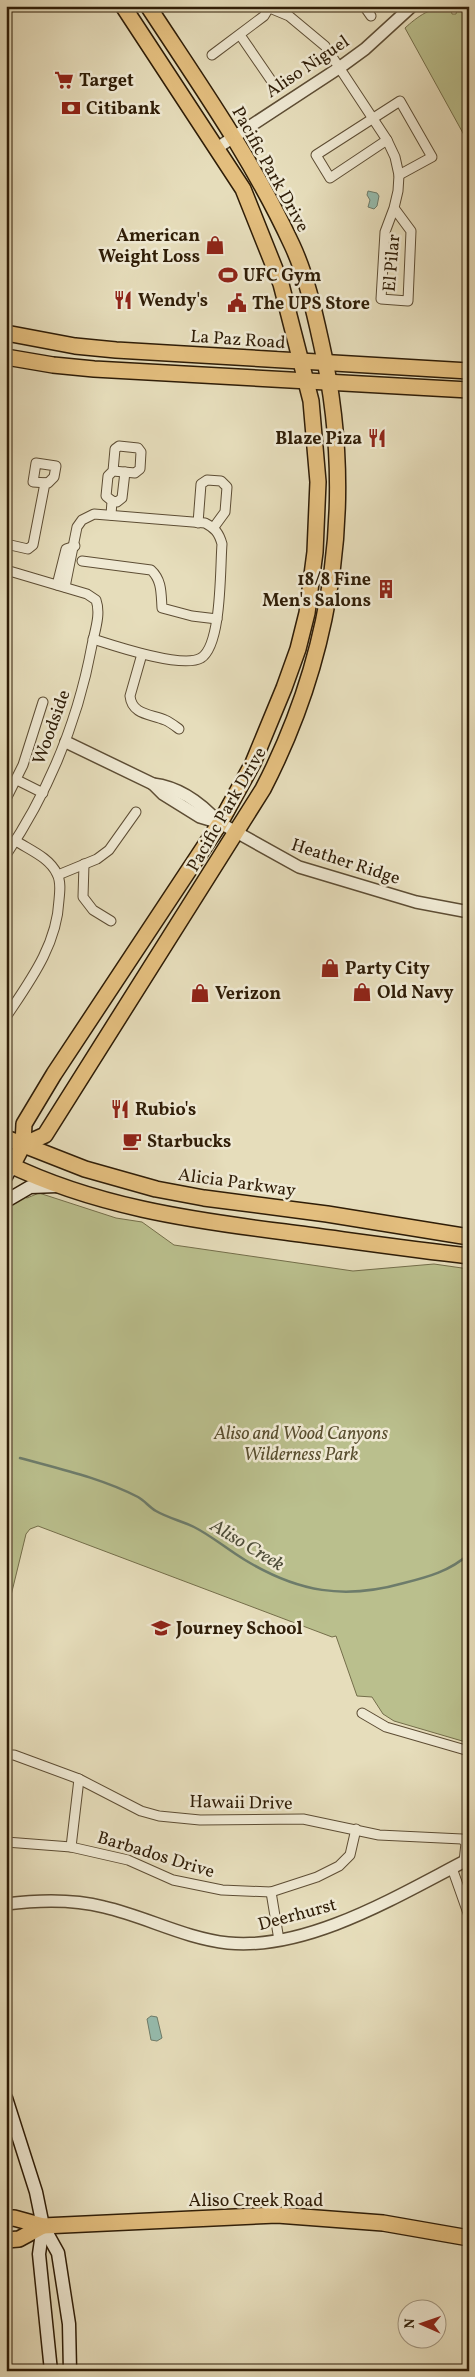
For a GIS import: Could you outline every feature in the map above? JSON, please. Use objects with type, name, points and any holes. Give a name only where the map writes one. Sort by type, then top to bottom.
[{"type":"main road","name":"Pacific Park Drive","points":[[23,1145],[22,1126],[54,1074],[220,823],[252,764],[284,688],[307,613],[318,518],[316,456],[311,402],[291,316],[273,260],[242,189],[123,6]]},
{"type":"main road","name":"Pacific Park Drive","points":[[8,1169],[23,1145],[45,1135],[263,789],[286,742],[304,692],[320,640],[333,570],[339,496],[336,439],[330,382],[314,310],[293,246],[257,174],[148,6]]},
{"type":"main road","name":"La Paz Road","points":[[6,333],[76,346],[116,350],[301,362],[469,370]]},
{"type":"main road","points":[[6,357],[94,369],[469,390]]},
{"type":"main road","points":[[315,552],[321,575],[313,623],[316,635],[320,640]]},
{"type":"main road","name":"Alicia Parkway","points":[[6,1138],[94,1172],[156,1189],[204,1198],[327,1214],[469,1237]]},
{"type":"main road","points":[[8,1169],[126,1205],[199,1221],[469,1256]]},
{"type":"main road","points":[[6,1201],[30,1187],[63,1186]]},
{"type":"main road","points":[[6,2098],[36,2192],[43,2226],[58,2253],[68,2324],[70,2371]]},
{"type":"main road","name":"Aliso Creek Road","points":[[6,2218],[14,2218],[43,2226],[277,2214],[383,2223],[469,2238]]},
{"type":"main road","points":[[43,2226],[39,2254],[51,2371]]},
{"type":"main road","name":"Aliso Creek Road","points":[[6,2240],[19,2239],[43,2226]]},
{"type":"street","points":[[364,6],[371,16]]},
{"type":"street","name":"Aliso Niguel","points":[[217,148],[339,68],[365,49],[412,6]]},
{"type":"street","points":[[212,54],[264,16],[268,7]]},
{"type":"street","name":"El Pilar","points":[[268,7],[290,16],[325,46],[395,157],[399,175],[394,208],[384,232],[381,299],[408,300],[411,231],[394,208]]},
{"type":"street","points":[[240,35],[275,86]]},
{"type":"street","points":[[386,140],[330,178],[316,155],[400,101],[432,157],[399,175]]},
{"type":"street","points":[[113,471],[124,472],[134,473],[140,469],[141,452],[138,448],[119,446],[115,449],[113,471],[108,476],[106,496],[112,501],[117,502],[122,498],[124,472]]},
{"type":"street","points":[[198,523],[201,484],[207,480],[221,481],[227,486],[225,512],[214,527]]},
{"type":"street","points":[[6,544],[28,549],[33,545],[44,483]]},
{"type":"street","points":[[111,515],[112,501]]},
{"type":"street","points":[[6,570],[61,586],[66,549],[75,546],[77,527],[82,520],[94,514],[198,523],[214,527],[219,535],[221,554],[217,619],[208,652],[200,658],[191,661],[142,654],[93,639]]},
{"type":"street","points":[[82,561],[151,570],[157,575],[160,582],[162,608],[192,616],[217,619]]},
{"type":"street","name":"Woodside","points":[[6,856],[43,793],[66,742],[85,680],[98,613],[96,600],[87,594],[61,586]]},
{"type":"street","points":[[142,654],[130,696],[131,703],[136,709],[168,720],[179,729]]},
{"type":"street","points":[[6,799],[17,780],[43,702]]},
{"type":"street","name":"Heather Ridge","points":[[66,742],[153,784],[163,794],[200,817],[220,823],[299,868],[416,902],[469,912]]},
{"type":"street","points":[[17,780],[43,793]]},
{"type":"street","points":[[58,874],[84,864],[109,850],[136,812]]},
{"type":"street","points":[[6,1017],[36,972],[47,950],[59,904],[60,887],[58,874],[47,860],[16,841]]},
{"type":"street","points":[[84,864],[83,897],[93,910],[111,921]]},
{"type":"street","points":[[362,1713],[386,1727],[469,1751]]},
{"type":"street","name":"Hawaii Drive","points":[[6,1755],[14,1755],[79,1779],[142,1811],[160,1816],[200,1820],[302,1819],[356,1829],[379,1836],[462,1838],[466,1843],[466,1860]]},
{"type":"street","points":[[71,1847],[79,1779]]},
{"type":"street","name":"Barbados Drive","points":[[6,1842],[71,1847],[128,1860],[173,1880],[222,1890],[271,1892],[339,1866],[350,1855],[356,1829]]},
{"type":"street","name":"Deerhurst","points":[[6,1904],[42,1900],[104,1906],[171,1930],[228,1943],[279,1940],[332,1927],[466,1860]]},
{"type":"street","points":[[452,1868],[469,1916]]},
{"type":"street","points":[[271,1892],[279,1940]]},
{"type":"green space","points":[[458,6],[469,6],[469,144],[405,28],[420,16],[438,8],[451,10],[452,14],[456,14]]},
{"type":"green space","name":"Aliso and Wood Canyons Wilderness Park","points":[[6,1189],[27,1198],[39,1193],[116,1218],[142,1222],[174,1245],[353,1271],[434,1264],[469,1269],[469,1743],[394,1721],[383,1714],[372,1697],[357,1696],[336,1636],[332,1637],[38,1526],[30,1529],[26,1534],[6,1616]]},
{"type":"shaded area","points":[[368,191],[377,193],[379,196],[377,206],[374,209],[368,207],[370,200],[367,195]]},
{"type":"shaded area","points":[[151,2016],[157,2017],[162,2038],[157,2041],[151,2040],[147,2019]]},
{"type":"waterway","name":"Aliso Creek","points":[[20,1458],[110,1484],[124,1490],[143,1500],[161,1513],[201,1531],[265,1571],[303,1586],[341,1592],[382,1588],[438,1573],[454,1565],[469,1554]]},
{"type":"place","name":"Target","points":[[64,80]]},
{"type":"place","name":"Citibank","points":[[71,108]]},
{"type":"place","name":"American Weight Loss","points":[[215,245]]},
{"type":"place","name":"UFC Gym","points":[[228,275]]},
{"type":"place","name":"Wendy's","points":[[123,300]]},
{"type":"place","name":"The UPS Store","points":[[237,303]]},
{"type":"place","name":"Blaze Piza","points":[[377,438]]},
{"type":"place","name":"18/8 Fine Men's Salons","points":[[386,589]]},
{"type":"place","name":"Party City","points":[[330,968]]},
{"type":"place","name":"Old Navy","points":[[362,992]]},
{"type":"place","name":"Verizon","points":[[200,993]]},
{"type":"place","name":"Rubio's","points":[[120,1109]]},
{"type":"place","name":"Starbucks","points":[[132,1141]]},
{"type":"place","name":"Journey School","points":[[161,1628]]}]
